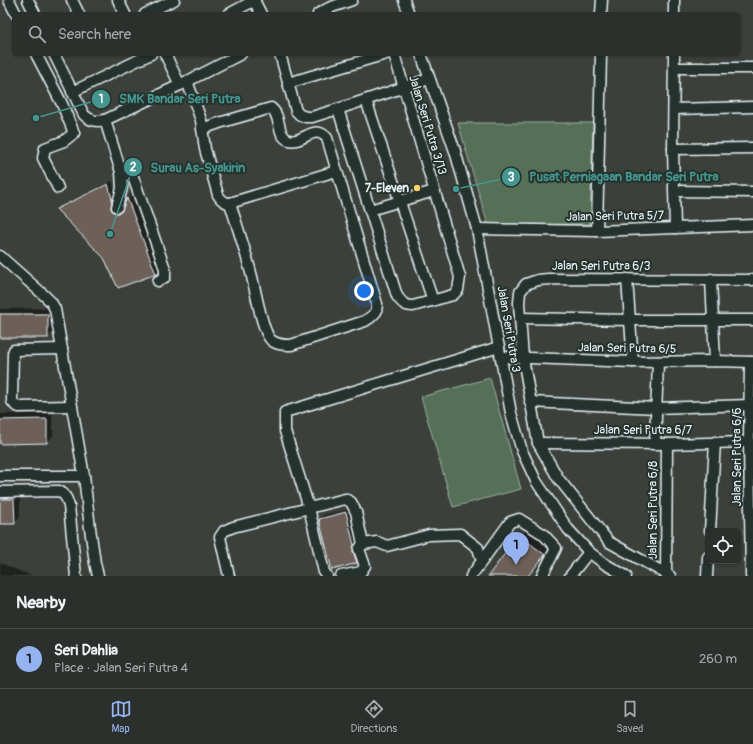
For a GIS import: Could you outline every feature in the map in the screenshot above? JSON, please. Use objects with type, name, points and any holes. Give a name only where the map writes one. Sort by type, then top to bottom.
[{"type":"street","points":[[9,0],[15,12]]},
{"type":"street","points":[[28,0],[34,12]]},
{"type":"street","points":[[72,0],[78,12]]},
{"type":"street","points":[[118,0],[124,12]]},
{"type":"street","points":[[150,12],[174,0]]},
{"type":"street","points":[[233,12],[255,0],[260,12]]},
{"type":"street","points":[[322,12],[352,0]]},
{"type":"street","points":[[404,0],[408,12]]},
{"type":"street","points":[[602,0],[602,12]]},
{"type":"street","points":[[674,0],[674,12]]},
{"type":"street","points":[[37,56],[62,104],[74,133],[64,141],[45,148],[43,158],[58,188]]},
{"type":"street","points":[[57,56],[72,92],[84,115],[90,120],[98,122],[184,83],[237,56]]},
{"type":"street","points":[[72,92],[147,56]]},
{"type":"street","points":[[166,56],[184,83],[199,113],[205,149],[218,195],[221,200],[226,203],[230,202],[336,171]]},
{"type":"street","points":[[282,56],[296,111],[300,115],[306,117],[312,117],[338,109],[429,79]]},
{"type":"street","points":[[288,83],[379,56]]},
{"type":"street","name":"Jalan Seri Putra 3/13","points":[[370,210],[397,296],[401,302],[407,306],[413,306],[453,294],[458,290],[460,277],[395,56]]},
{"type":"street","name":"Jalan Seri Putra 3","points":[[422,56],[455,151],[477,229],[511,413],[522,451],[536,481],[568,529],[589,552],[605,564],[626,576]]},
{"type":"street","points":[[597,231],[601,56]]},
{"type":"street","points":[[674,56],[673,149],[675,228]]},
{"type":"street","points":[[675,68],[753,68]]},
{"type":"street","points":[[366,100],[433,301]]},
{"type":"street","points":[[674,109],[753,107]]},
{"type":"street","points":[[202,129],[271,108],[276,112],[282,136],[287,140],[293,140],[317,132],[323,133],[327,138],[376,297],[376,312],[371,318],[365,321],[291,345],[284,346],[271,340],[267,334],[252,274],[230,202]]},
{"type":"street","points":[[338,109],[370,210],[434,191]]},
{"type":"street","points":[[105,120],[120,172],[122,188],[117,207]]},
{"type":"street","points":[[673,149],[753,148]]},
{"type":"street","points":[[120,172],[133,176],[142,201],[165,269],[165,277],[158,281]]},
{"type":"street","points":[[675,191],[753,192]]},
{"type":"street","name":"Jalan Seri Putra 5/7","points":[[477,229],[597,231],[753,225]]},
{"type":"street","points":[[0,256],[51,302],[56,316],[84,476],[90,528],[98,576]]},
{"type":"street","name":"Jalan Seri Putra 6/3","points":[[668,576],[609,542],[558,478],[538,443],[523,358],[519,303],[520,292],[526,284],[538,280],[549,279],[753,280]]},
{"type":"street","points":[[627,279],[633,362]]},
{"type":"street","points":[[711,279],[715,361]]},
{"type":"street","points":[[520,318],[753,320]]},
{"type":"street","points":[[62,349],[14,350],[12,401],[15,406],[19,407],[72,406]]},
{"type":"street","name":"Jalan Seri Putra 6/5","points":[[309,508],[285,430],[285,412],[500,352],[523,358],[633,362],[751,362]]},
{"type":"street","points":[[655,444],[658,362]]},
{"type":"street","name":"Jalan Seri Putra 6/6","points":[[751,362],[748,442],[751,482],[751,576]]},
{"type":"street","points":[[530,402],[656,408],[750,405]]},
{"type":"street","points":[[710,528],[715,442]]},
{"type":"street","name":"Jalan Seri Putra 6/7","points":[[538,443],[666,444],[748,442]]},
{"type":"street","name":"Jalan Seri Putra 6/8","points":[[666,444],[668,576]]},
{"type":"street","points":[[0,476],[84,476]]},
{"type":"street","points":[[0,492],[59,491],[64,494],[68,499],[76,576]]},
{"type":"street","points":[[229,576],[220,537],[224,531],[233,527],[345,499],[351,502],[356,512],[363,544]]},
{"type":"street","points":[[309,508],[324,572],[327,576]]},
{"type":"street","points":[[470,576],[510,522],[519,519],[543,534],[556,548],[542,576]]},
{"type":"street","points":[[341,576],[361,572],[365,566],[359,549],[363,544],[377,542],[387,546],[429,535],[460,534],[478,548],[482,561]]},
{"type":"street","points":[[570,576],[589,552]]},
{"type":"street","points":[[707,576],[708,564]]},
{"type":"green space","points":[[458,123],[593,123],[590,224],[488,225]]},
{"type":"green space","points":[[490,378],[521,489],[453,507],[421,397]]},
{"type":"building","points":[[108,184],[112,199],[111,208],[113,212],[121,212],[127,198],[156,274],[118,288],[104,258],[56,209]]},
{"type":"building","points":[[0,314],[48,314],[48,338],[0,338]]},
{"type":"building","points":[[47,419],[47,443],[0,444],[0,420]]},
{"type":"building","points":[[0,499],[14,499],[15,524],[0,524]]},
{"type":"building","points":[[346,512],[354,545],[353,551],[357,563],[332,570],[319,519]]},
{"type":"building","points":[[519,535],[545,555],[528,576],[488,576]]},
{"type":"place","name":"SMK Bandar Seri Putra","points":[[36,118]]},
{"type":"place","name":"7-Eleven","points":[[417,188]]},
{"type":"place","name":"Pusat Perniagaan Bandar Seri Putra","points":[[456,189]]},
{"type":"place","name":"Surau As-Syakirin","points":[[110,234]]},
{"type":"place","name":"Seri Dahlia","points":[[516,565]]}]
